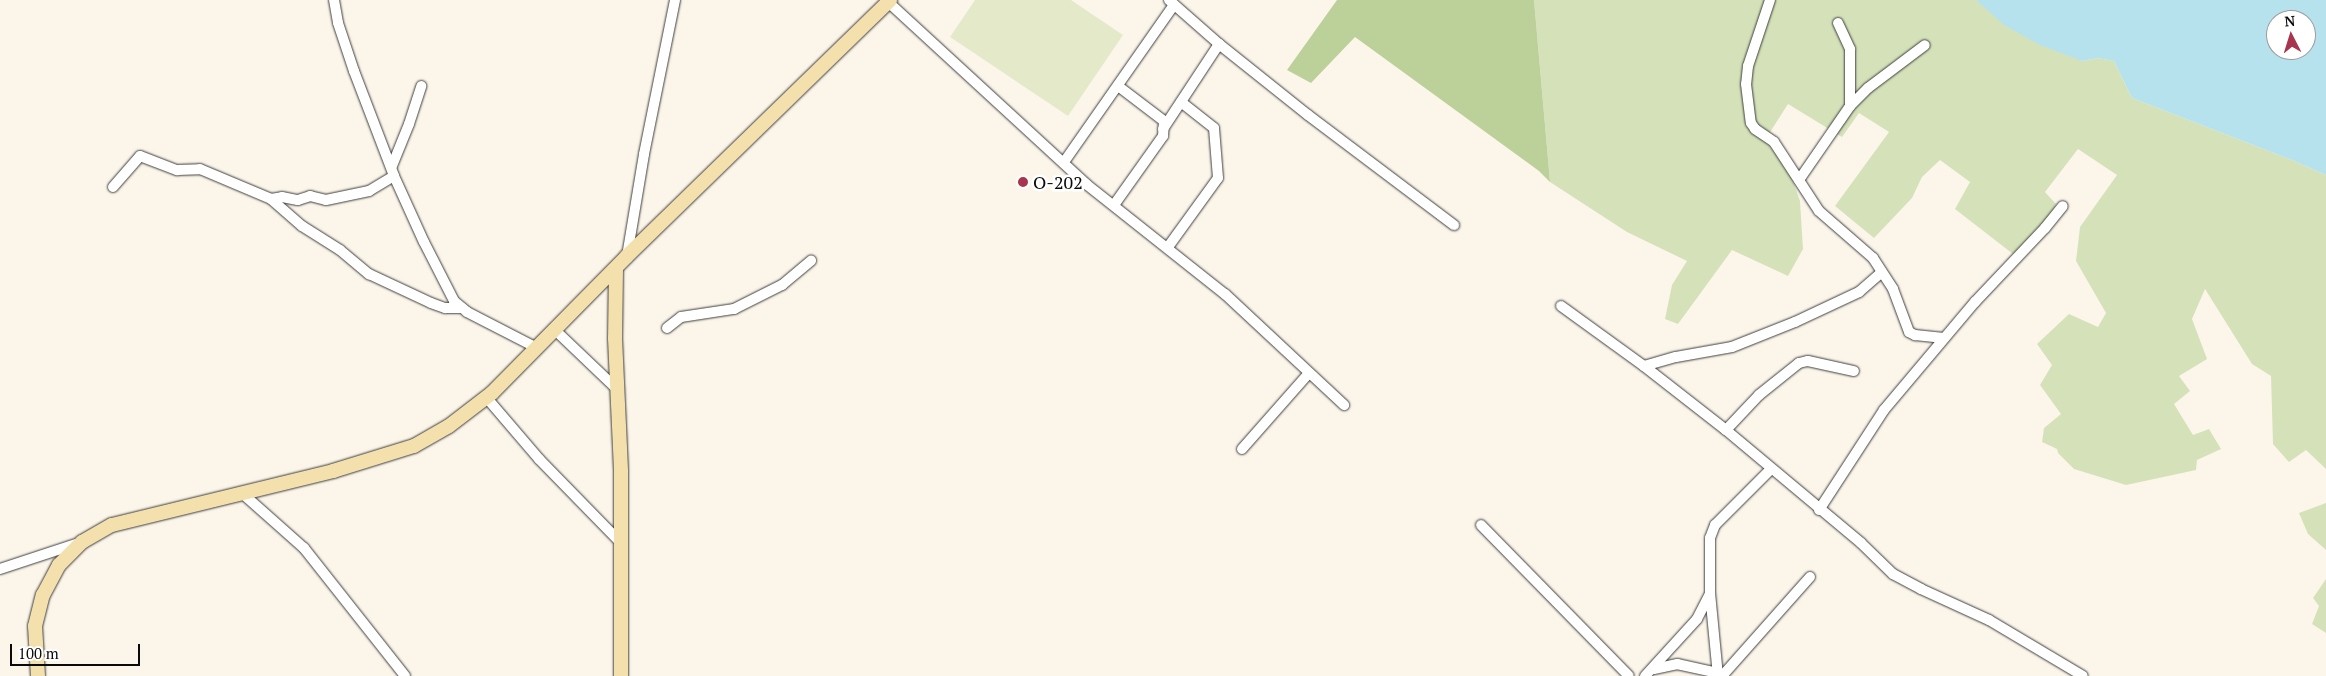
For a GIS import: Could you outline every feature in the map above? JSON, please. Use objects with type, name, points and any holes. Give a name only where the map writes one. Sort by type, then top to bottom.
[{"type":"main road","points":[[38,676],[35,626],[44,595],[59,566],[82,542],[112,525],[333,471],[414,446],[449,426],[486,397],[556,330],[627,256],[888,1]]},
{"type":"main road","points":[[616,268],[621,472],[621,676]]},
{"type":"street","points":[[334,0],[338,23],[351,63],[393,171],[424,242],[454,301],[462,308],[537,348]]},
{"type":"street","points":[[627,256],[644,154],[675,0]]},
{"type":"street","points":[[1770,0],[1748,66],[1746,84],[1748,116],[1755,129],[1774,142],[1819,212],[1868,253],[1893,289],[1909,332],[1915,335],[1944,338]]},
{"type":"street","points":[[888,1],[1086,184],[1226,294],[1344,405]]},
{"type":"street","points":[[1064,162],[1118,86],[1172,3],[1219,44],[1331,133],[1454,225]]},
{"type":"street","points":[[1838,23],[1850,49],[1850,106]]},
{"type":"street","points":[[1163,129],[1219,44]]},
{"type":"street","points":[[1799,180],[1850,106],[1868,88],[1925,45]]},
{"type":"street","points":[[271,199],[282,197],[298,200],[310,196],[322,201],[369,191],[393,171],[421,86]]},
{"type":"street","points":[[1114,205],[1163,136],[1164,121],[1118,86]]},
{"type":"street","points":[[1168,247],[1218,178],[1214,128],[1181,102]]},
{"type":"street","points":[[113,187],[137,157],[144,156],[177,170],[200,168],[271,199],[302,226],[351,257],[369,274],[431,303],[445,308],[462,308]]},
{"type":"street","points":[[1819,510],[1884,410],[1944,338],[2063,206]]},
{"type":"street","points":[[667,328],[681,317],[734,309],[782,285],[811,262]]},
{"type":"street","points":[[1644,366],[1676,357],[1725,349],[1768,333],[1859,292],[1882,272]]},
{"type":"street","points":[[1561,306],[1644,366],[1726,430],[1819,510],[1861,543],[1893,574],[1989,620],[2083,676]]},
{"type":"street","points":[[556,330],[618,389]]},
{"type":"street","points":[[1726,430],[1759,395],[1799,363],[1808,361],[1854,371]]},
{"type":"street","points":[[1242,449],[1309,373]]},
{"type":"street","points":[[486,397],[539,459],[620,542]]},
{"type":"street","points":[[1721,675],[1710,593],[1712,531],[1716,524],[1772,469]]},
{"type":"street","points":[[242,493],[304,548],[405,676]]},
{"type":"street","points":[[1481,525],[1629,676]]},
{"type":"street","points":[[0,569],[82,542]]},
{"type":"street","points":[[1721,675],[1810,578]]},
{"type":"street","points":[[1649,672],[1697,619],[1710,593]]},
{"type":"street","points":[[1649,672],[1677,664],[1721,675]]},
{"type":"green space","points":[[975,0],[1071,0],[1123,35],[1068,116],[950,37]]},
{"type":"green space","points":[[1337,0],[1534,0],[1550,182],[1539,171],[1355,37],[1311,83],[1287,70]]},
{"type":"green space","points":[[1534,0],[1976,0],[2082,61],[2098,58],[2114,61],[2132,98],[2326,175],[2326,469],[2306,450],[2289,462],[2273,444],[2271,376],[2252,364],[2205,289],[2192,319],[2207,359],[2179,376],[2190,391],[2174,404],[2193,435],[2209,429],[2221,449],[2197,460],[2196,470],[2126,485],[2074,469],[2058,453],[2057,449],[2042,442],[2044,428],[2061,414],[2040,385],[2052,365],[2037,344],[2069,314],[2098,327],[2106,313],[2076,261],[2080,227],[2117,175],[2078,149],[2045,192],[2056,204],[2044,229],[2013,254],[1955,209],[1970,182],[1940,160],[1922,177],[1912,198],[1874,238],[1835,206],[1889,132],[1859,113],[1842,137],[1788,104],[1765,140],[1790,173],[1800,201],[1803,249],[1788,276],[1732,250],[1678,324],[1665,319],[1672,285],[1687,261],[1627,232],[1550,182]]},
{"type":"green space","points":[[2326,503],[2326,550],[2308,534],[2299,513]]},
{"type":"green space","points":[[2326,579],[2326,633],[2312,624],[2319,606],[2313,598]]},
{"type":"water","points":[[1976,0],[2326,0],[2326,175],[2132,98],[2114,61],[2098,58],[2082,61],[2040,45],[2004,25]]},
{"type":"place","name":"O-202","points":[[1023,182]]}]
